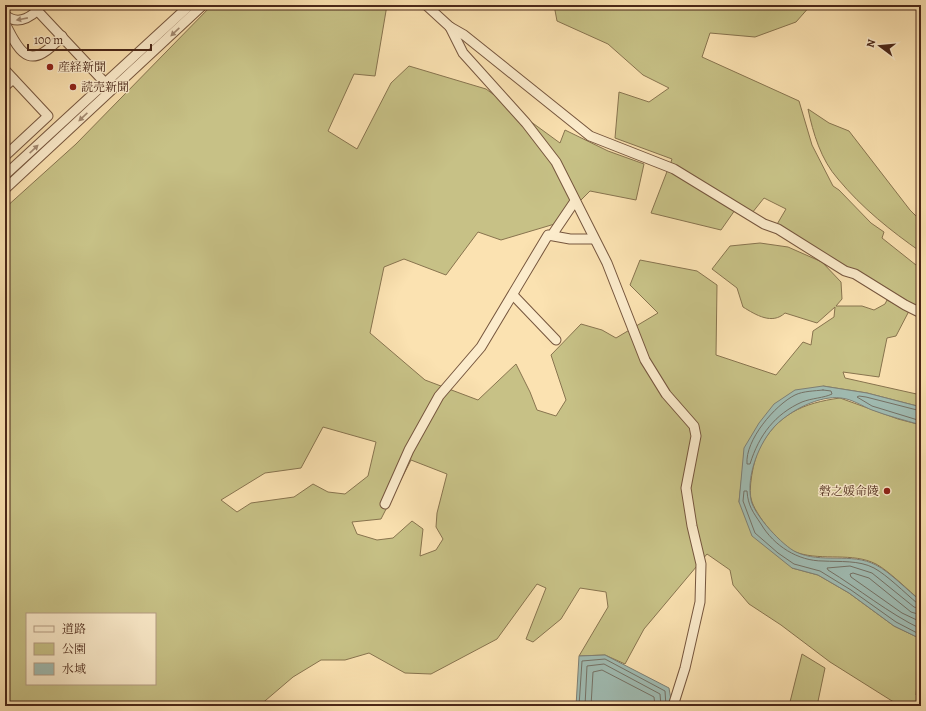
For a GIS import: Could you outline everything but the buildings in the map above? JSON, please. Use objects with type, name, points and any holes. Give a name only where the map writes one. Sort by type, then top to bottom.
[{"type":"street","points":[[5,175],[190,5]]},
{"type":"street","points":[[5,189],[203,5]]},
{"type":"street","points":[[426,5],[450,28],[464,35],[590,136],[674,169],[764,224],[778,229],[845,271],[855,274],[905,305],[921,313]]},
{"type":"street","points":[[5,15],[12,20],[21,20],[31,17],[35,8],[112,90]]},
{"type":"street","points":[[5,23],[18,48],[22,53],[29,56],[44,54],[62,36]]},
{"type":"street","points":[[450,28],[463,53],[526,122],[556,162],[607,263],[645,360],[666,394],[694,426],[696,436],[686,488],[692,526],[701,564],[700,602],[685,668],[674,706]]},
{"type":"street","points":[[5,70],[48,116],[5,156]]},
{"type":"street","points":[[5,86],[13,79]]},
{"type":"street","points":[[552,236],[575,201]]},
{"type":"street","points":[[385,504],[409,450],[439,396],[481,347],[548,234],[570,239],[594,238]]},
{"type":"street","points":[[513,295],[556,340]]},
{"type":"green space","points":[[212,5],[387,5],[375,76],[354,74],[328,131],[357,149],[391,83],[409,66],[486,89],[560,143],[565,130],[608,151],[644,164],[636,200],[590,191],[558,223],[501,240],[478,232],[446,275],[404,259],[384,267],[370,333],[425,380],[478,400],[516,364],[537,410],[556,416],[566,400],[551,355],[581,324],[602,330],[616,338],[658,313],[630,285],[640,260],[697,271],[717,285],[716,355],[776,375],[803,342],[811,345],[813,331],[834,317],[835,307],[817,323],[785,313],[780,317],[764,318],[748,310],[743,307],[737,288],[712,269],[730,246],[760,243],[788,247],[822,262],[841,282],[842,299],[836,306],[862,306],[874,310],[885,304],[887,300],[909,311],[896,336],[887,338],[879,377],[843,372],[845,378],[921,395],[921,407],[867,393],[823,386],[745,448],[739,502],[792,568],[818,575],[849,593],[894,626],[921,639],[921,685],[917,683],[916,695],[921,697],[921,706],[900,706],[830,662],[781,625],[749,604],[733,585],[730,570],[707,554],[644,629],[625,664],[605,655],[579,656],[608,607],[606,592],[580,588],[561,619],[533,642],[526,639],[546,588],[537,584],[497,639],[431,674],[405,673],[369,653],[345,660],[321,660],[293,677],[259,706],[5,706],[5,208],[76,144]],"holes":[[[323,427],[376,442],[368,476],[345,494],[328,492],[313,484],[294,497],[251,503],[237,512],[221,500],[265,473],[301,468]],[[411,460],[447,474],[437,513],[436,527],[443,539],[436,550],[420,556],[423,529],[412,521],[393,538],[377,540],[357,534],[352,522],[381,519]]]},
{"type":"green space","points":[[554,5],[642,5],[646,9],[715,5],[811,5],[796,22],[755,37],[710,33],[702,57],[799,101],[812,145],[833,186],[839,190],[871,223],[884,232],[882,238],[921,269],[921,310],[853,269],[837,264],[776,226],[786,209],[764,198],[752,213],[670,165],[672,159],[615,138],[619,92],[649,102],[669,88],[643,75],[608,44],[557,21]]},
{"type":"green space","points":[[808,109],[829,123],[849,131],[910,210],[921,221],[921,252],[867,209],[847,190],[832,172],[818,146]]},
{"type":"green space","points":[[668,169],[735,210],[721,230],[651,213]]},
{"type":"green space","points":[[840,398],[898,419],[921,425],[921,601],[893,576],[881,567],[867,560],[848,557],[808,555],[792,550],[771,532],[759,516],[752,502],[750,490],[755,460],[759,449],[774,427],[792,412],[803,407],[814,403]]},
{"type":"green space","points":[[802,654],[825,668],[817,706],[789,706]]},
{"type":"water","points":[[823,386],[867,393],[921,407],[921,425],[878,412],[853,401],[841,398],[824,399],[806,405],[789,414],[776,425],[759,450],[750,481],[751,500],[753,506],[757,514],[777,537],[790,549],[796,552],[816,557],[846,558],[866,561],[887,572],[921,601],[921,639],[894,626],[849,593],[818,575],[792,568],[752,536],[739,502],[744,448],[759,423],[774,404],[795,390]]},
{"type":"water","points":[[605,655],[669,688],[671,700],[669,706],[576,706],[579,656]]},
{"type":"place","name":"産経新聞","points":[[50,67]]},
{"type":"place","name":"読売新聞","points":[[73,87]]},
{"type":"place","name":"磐之媛命陵","points":[[887,491]]}]
